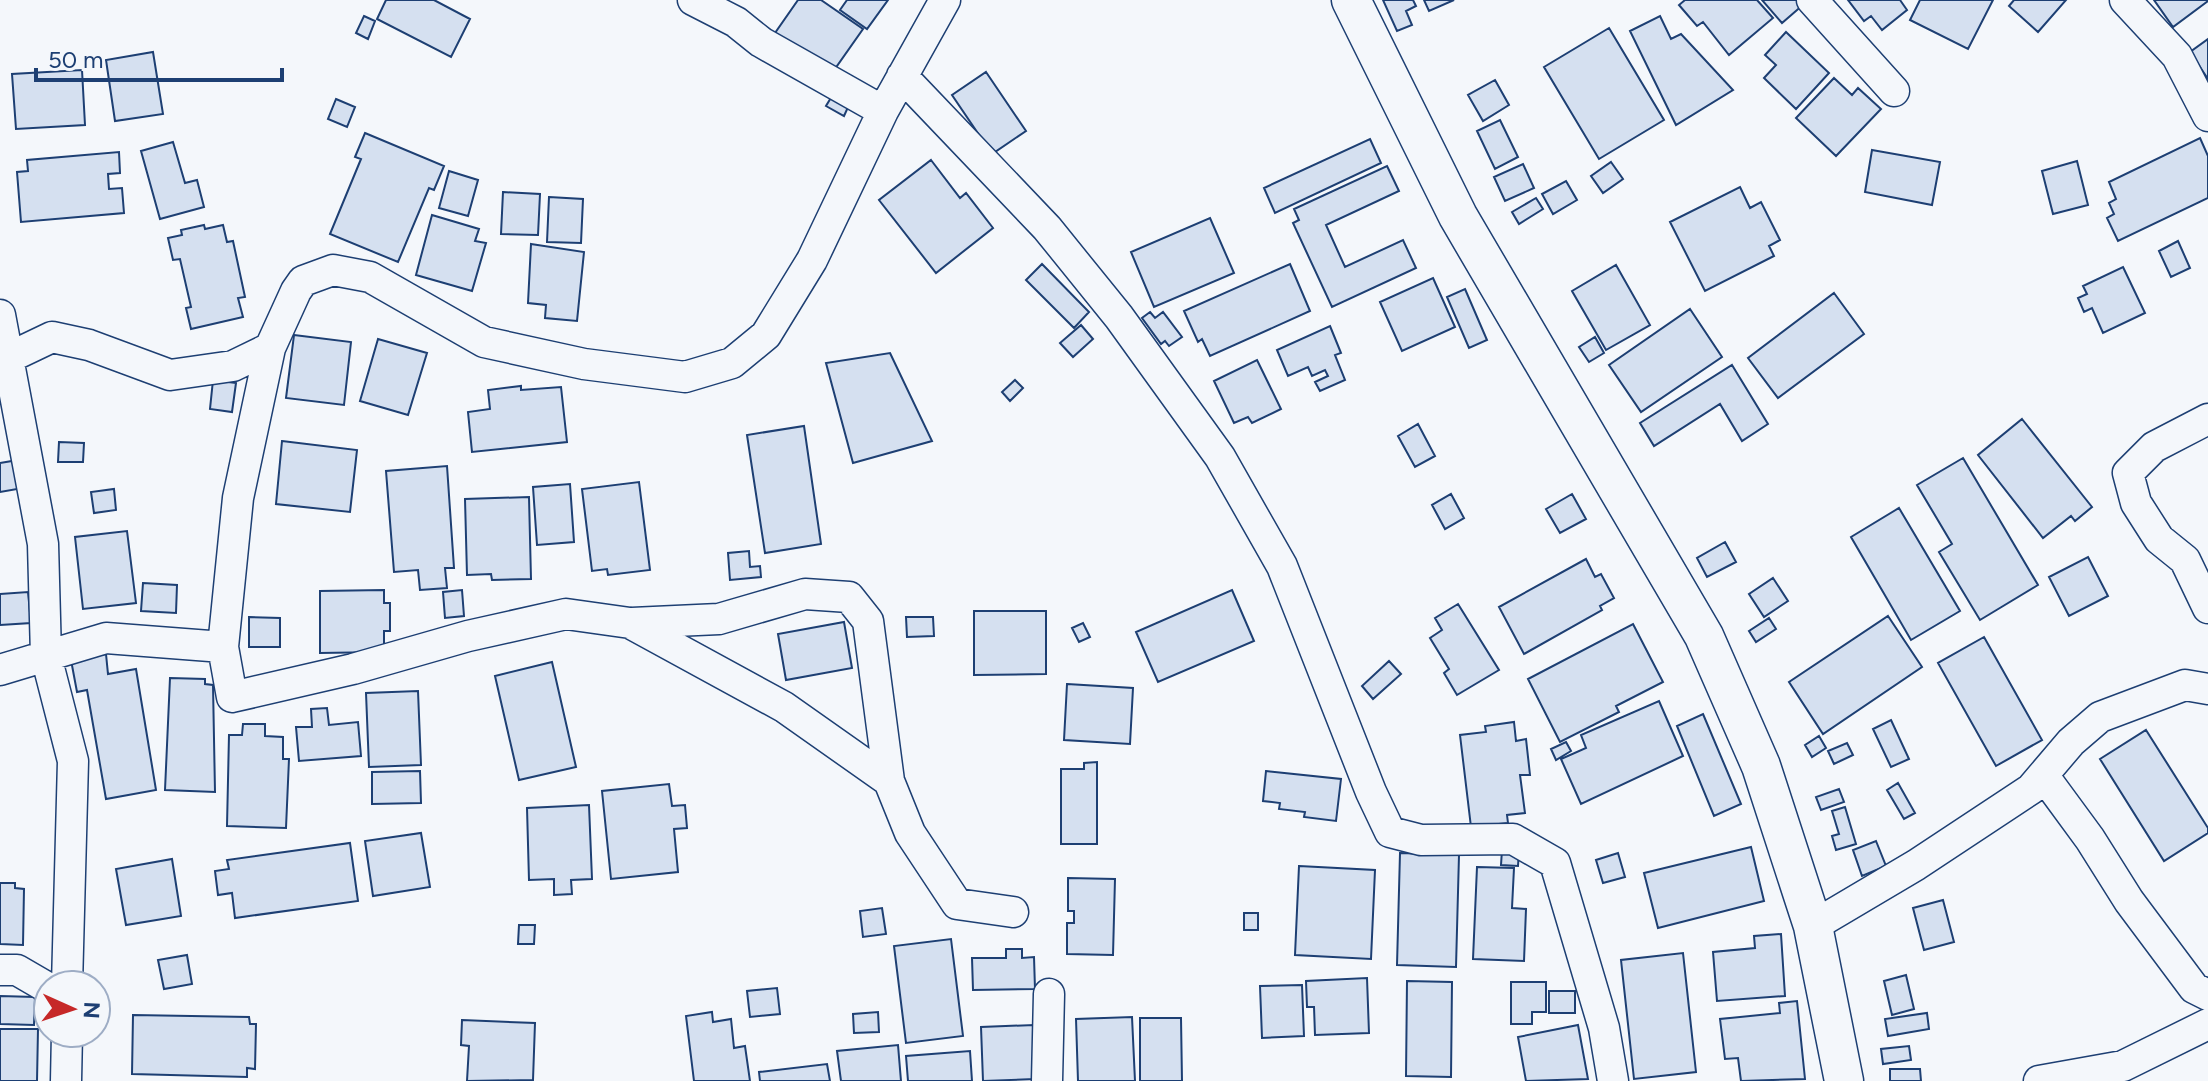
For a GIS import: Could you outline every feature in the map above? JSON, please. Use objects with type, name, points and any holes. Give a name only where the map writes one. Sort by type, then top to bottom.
[{"type":"street","points":[[693,0],[736,22],[761,42],[883,111]]},
{"type":"street","points":[[945,0],[883,111],[812,260],[766,335],[732,363],[685,377],[584,364],[484,342],[370,277],[333,270],[303,281],[270,348],[238,498],[223,647],[232,697],[566,614],[630,623],[719,619],[805,594],[849,597],[868,621],[889,781],[910,833],[957,904],[1013,912]]},
{"type":"street","points":[[1351,0],[1458,216],[1704,636],[1761,766],[1813,926],[1844,1081]]},
{"type":"street","points":[[1812,0],[1894,91]]},
{"type":"street","points":[[2125,0],[2177,56],[2208,116]]},
{"type":"street","points":[[902,76],[1047,228],[1119,317],[1220,457],[1282,566],[1371,792],[1390,832],[1421,840],[1513,839],[1555,863],[1604,1028],[1613,1081]]},
{"type":"street","points":[[0,315],[43,544],[46,656],[73,761],[67,969]]},
{"type":"street","points":[[8,358],[52,337],[89,345],[170,375],[233,366],[270,348]]},
{"type":"street","points":[[2208,419],[2154,447],[2128,473],[2136,503],[2159,539],[2185,560],[2208,608]]},
{"type":"street","points":[[630,623],[784,707],[889,781]]},
{"type":"street","points":[[0,670],[106,638],[223,647]]},
{"type":"street","points":[[1813,926],[1929,856],[2031,789],[2071,742],[2100,717],[2185,685],[2208,689]]},
{"type":"street","points":[[2043,775],[2090,839],[2147,926],[2194,988],[2208,995]]},
{"type":"street","points":[[0,970],[17,970],[32,979]]},
{"type":"street","points":[[1047,1081],[1049,994]]},
{"type":"street","points":[[2039,1081],[2123,1066],[2208,1024]]},
{"type":"street","points":[[66,1081],[67,1049]]},
{"type":"building","points":[[386,0],[434,0],[470,19],[451,57],[377,19]]},
{"type":"building","points":[[798,0],[821,0],[863,29],[832,73],[775,33]]},
{"type":"building","points":[[847,0],[888,0],[867,29],[840,10]]},
{"type":"building","points":[[1383,0],[1413,0],[1416,6],[1406,11],[1412,25],[1397,31]]},
{"type":"building","points":[[1424,0],[1454,0],[1429,11]]},
{"type":"building","points":[[1685,0],[1757,0],[1773,18],[1729,55],[1703,22],[1697,26],[1679,5]]},
{"type":"building","points":[[1762,0],[1800,0],[1804,4],[1782,23]]},
{"type":"building","points":[[1848,0],[1900,0],[1907,10],[1882,30],[1871,16],[1864,21]]},
{"type":"building","points":[[1920,0],[1993,0],[1968,49],[1910,20]]},
{"type":"building","points":[[2014,0],[2066,0],[2038,32],[2009,6]]},
{"type":"building","points":[[2154,0],[2208,0],[2208,1],[2173,27]]},
{"type":"building","points":[[364,16],[375,21],[368,39],[356,33]]},
{"type":"building","points":[[1660,16],[1671,39],[1681,34],[1733,90],[1676,125],[1630,31]]},
{"type":"building","points":[[1609,28],[1664,120],[1599,159],[1544,67]]},
{"type":"building","points":[[1786,32],[1829,73],[1796,109],[1764,78],[1776,65],[1765,55]]},
{"type":"building","points":[[2208,39],[2208,79],[2190,52]]},
{"type":"building","points":[[153,52],[163,114],[115,121],[106,60]]},
{"type":"building","points":[[82,70],[85,125],[16,129],[12,74]]},
{"type":"building","points":[[986,72],[1026,131],[992,154],[952,95]]},
{"type":"building","points":[[1834,78],[1852,95],[1858,88],[1881,109],[1836,156],[1796,118]]},
{"type":"building","points":[[1495,80],[1509,105],[1483,121],[1468,95]]},
{"type":"building","points":[[832,96],[849,105],[844,116],[826,106]]},
{"type":"building","points":[[336,99],[355,107],[347,127],[328,119]]},
{"type":"building","points":[[1500,120],[1518,157],[1495,169],[1477,131]]},
{"type":"building","points":[[365,133],[444,166],[434,190],[429,188],[398,262],[330,234],[361,159],[355,157]]},
{"type":"building","points":[[2200,138],[2208,156],[2208,198],[2118,241],[2107,218],[2114,214],[2109,203],[2116,199],[2109,182]]},
{"type":"building","points":[[1370,139],[1381,163],[1275,213],[1264,188]]},
{"type":"building","points":[[173,142],[185,183],[197,180],[204,207],[160,219],[141,151]]},
{"type":"building","points":[[1872,150],[1940,162],[1932,205],[1865,192]]},
{"type":"building","points":[[119,152],[120,173],[108,174],[109,189],[122,188],[124,213],[21,222],[17,172],[28,171],[27,160]]},
{"type":"building","points":[[931,160],[960,198],[966,193],[993,228],[936,273],[879,200]]},
{"type":"building","points":[[2077,161],[2088,205],[2053,214],[2042,171]]},
{"type":"building","points":[[1611,162],[1623,179],[1603,193],[1591,176]]},
{"type":"building","points":[[1523,164],[1534,188],[1505,201],[1494,177]]},
{"type":"building","points":[[1387,166],[1399,191],[1326,225],[1345,267],[1403,240],[1416,268],[1332,307],[1293,223],[1299,220],[1294,209]]},
{"type":"building","points":[[449,171],[478,180],[468,216],[439,208]]},
{"type":"building","points":[[1566,181],[1577,200],[1553,214],[1542,194]]},
{"type":"building","points":[[1740,187],[1750,208],[1761,202],[1780,240],[1769,246],[1774,256],[1705,291],[1670,222]]},
{"type":"building","points":[[503,192],[540,194],[538,235],[501,234]]},
{"type":"building","points":[[549,197],[583,199],[581,243],[547,242]]},
{"type":"building","points":[[1536,198],[1543,209],[1519,224],[1512,212]]},
{"type":"building","points":[[432,215],[479,229],[475,241],[486,243],[472,291],[416,275]]},
{"type":"building","points":[[1210,218],[1234,273],[1154,307],[1131,252]]},
{"type":"building","points":[[204,225],[205,229],[223,225],[227,242],[233,241],[245,297],[238,298],[243,317],[191,329],[186,308],[191,307],[180,259],[173,260],[168,238],[182,235],[181,230]]},
{"type":"building","points":[[2178,241],[2190,268],[2171,277],[2159,251]]},
{"type":"building","points":[[531,244],[584,252],[577,321],[545,318],[546,305],[528,303]]},
{"type":"building","points":[[1042,264],[1089,312],[1074,328],[1026,280]]},
{"type":"building","points":[[1290,264],[1310,311],[1210,356],[1202,339],[1198,342],[1184,311]]},
{"type":"building","points":[[1616,265],[1650,325],[1606,350],[1572,291]]},
{"type":"building","points":[[2123,267],[2145,313],[2103,333],[2092,308],[2084,312],[2078,298],[2087,294],[2083,286]]},
{"type":"building","points":[[1433,278],[1455,327],[1402,351],[1380,302]]},
{"type":"building","points":[[1465,289],[1487,340],[1469,348],[1447,297]]},
{"type":"building","points":[[1834,293],[1864,334],[1778,398],[1748,358]]},
{"type":"building","points":[[1690,309],[1722,357],[1641,412],[1609,365]]},
{"type":"building","points":[[1150,312],[1155,318],[1163,312],[1182,337],[1169,346],[1165,341],[1161,344],[1142,318]]},
{"type":"building","points":[[1081,325],[1093,339],[1073,357],[1060,343]]},
{"type":"building","points":[[1330,326],[1341,353],[1335,355],[1345,380],[1320,391],[1315,382],[1328,376],[1325,370],[1312,376],[1308,367],[1288,376],[1277,350]]},
{"type":"building","points":[[294,335],[351,342],[344,405],[286,398]]},
{"type":"building","points":[[1595,337],[1604,353],[1589,362],[1579,347]]},
{"type":"building","points":[[378,339],[427,353],[408,415],[360,401]]},
{"type":"building","points":[[890,353],[932,441],[853,463],[826,363]]},
{"type":"building","points":[[1257,360],[1281,409],[1252,423],[1248,417],[1234,423],[1214,381]]},
{"type":"building","points":[[1732,365],[1768,424],[1742,441],[1720,404],[1654,446],[1640,423]]},
{"type":"building","points":[[213,380],[236,383],[232,412],[210,409]]},
{"type":"building","points":[[1015,380],[1023,388],[1010,401],[1002,392]]},
{"type":"building","points":[[521,386],[521,390],[561,387],[567,442],[472,452],[468,412],[490,409],[488,390]]},
{"type":"building","points":[[2022,419],[2092,507],[2075,521],[2071,516],[2043,538],[1978,455]]},
{"type":"building","points":[[1418,424],[1435,456],[1415,467],[1398,436]]},
{"type":"building","points":[[804,426],[821,544],[765,553],[747,435]]},
{"type":"building","points":[[282,441],[357,450],[350,512],[276,504]]},
{"type":"building","points":[[59,442],[84,443],[83,462],[58,462]]},
{"type":"building","points":[[1963,458],[2038,585],[1980,620],[1939,552],[1952,544],[1917,485]]},
{"type":"building","points":[[18,460],[23,488],[0,492],[0,463]]},
{"type":"building","points":[[447,466],[454,568],[445,568],[447,588],[420,590],[418,570],[394,572],[386,471]]},
{"type":"building","points":[[639,482],[650,570],[608,575],[607,569],[592,571],[582,489]]},
{"type":"building","points":[[570,484],[574,542],[537,545],[533,487]]},
{"type":"building","points":[[114,489],[116,510],[94,513],[91,492]]},
{"type":"building","points":[[1451,494],[1464,518],[1445,529],[1432,505]]},
{"type":"building","points":[[1572,494],[1586,519],[1560,533],[1546,509]]},
{"type":"building","points":[[529,497],[531,579],[492,580],[491,574],[467,575],[465,499]]},
{"type":"building","points":[[1899,508],[1960,611],[1911,640],[1851,537]]},
{"type":"building","points":[[127,531],[136,603],[83,609],[75,537]]},
{"type":"building","points":[[1725,542],[1736,562],[1707,577],[1697,558]]},
{"type":"building","points":[[749,551],[750,567],[760,566],[761,577],[730,580],[728,553]]},
{"type":"building","points":[[2088,557],[2108,596],[2069,616],[2049,577]]},
{"type":"building","points":[[1586,559],[1595,577],[1601,574],[1614,598],[1600,606],[1602,610],[1524,654],[1499,607]]},
{"type":"building","points":[[1773,578],[1788,601],[1764,617],[1749,594]]},
{"type":"building","points":[[143,583],[177,585],[176,613],[141,611]]},
{"type":"building","points":[[384,590],[384,603],[390,603],[390,631],[384,631],[384,652],[320,653],[320,591]]},
{"type":"building","points":[[462,590],[464,616],[445,618],[443,592]]},
{"type":"building","points":[[1232,590],[1254,641],[1158,682],[1136,632]]},
{"type":"building","points":[[28,592],[31,623],[0,625],[0,594]]},
{"type":"building","points":[[1458,604],[1499,670],[1457,695],[1444,673],[1449,669],[1430,638],[1442,630],[1435,618]]},
{"type":"building","points":[[974,611],[1046,611],[1046,674],[974,675]]},
{"type":"building","points":[[1888,616],[1922,667],[1823,734],[1789,682]]},
{"type":"building","points":[[249,617],[280,618],[280,647],[249,647]]},
{"type":"building","points":[[906,617],[933,617],[934,636],[907,637]]},
{"type":"building","points":[[1769,618],[1776,629],[1756,642],[1749,631]]},
{"type":"building","points":[[844,622],[852,668],[786,680],[778,634]]},
{"type":"building","points":[[1083,623],[1090,637],[1079,642],[1072,628]]},
{"type":"building","points":[[1633,624],[1663,682],[1616,706],[1619,712],[1560,742],[1528,679]]},
{"type":"building","points":[[1984,637],[2042,740],[1996,766],[1938,663]]},
{"type":"building","points":[[106,654],[108,674],[136,669],[156,790],[106,799],[87,690],[77,692],[71,660]]},
{"type":"building","points":[[1389,661],[1401,674],[1373,699],[1362,686]]},
{"type":"building","points":[[552,662],[576,767],[519,780],[495,676]]},
{"type":"building","points":[[170,678],[205,679],[205,684],[213,685],[215,792],[165,790]]},
{"type":"building","points":[[1067,684],[1133,688],[1130,744],[1064,740]]},
{"type":"building","points":[[418,691],[421,765],[369,767],[366,693]]},
{"type":"building","points":[[1659,701],[1683,756],[1581,804],[1561,759],[1586,748],[1581,735]]},
{"type":"building","points":[[327,708],[329,725],[358,722],[361,756],[299,761],[296,727],[312,727],[311,709]]},
{"type":"building","points":[[1703,714],[1741,804],[1714,816],[1677,726]]},
{"type":"building","points":[[1891,720],[1909,759],[1891,767],[1873,729]]},
{"type":"building","points":[[1514,722],[1516,741],[1526,739],[1530,775],[1520,775],[1525,813],[1507,815],[1508,823],[1471,827],[1460,735],[1486,732],[1485,726]]},
{"type":"building","points":[[243,724],[265,724],[265,736],[283,737],[283,759],[289,759],[286,828],[227,826],[229,735],[242,735]]},
{"type":"building","points":[[2146,730],[2208,828],[2208,833],[2164,861],[2100,759]]},
{"type":"building","points":[[1819,736],[1826,748],[1812,757],[1805,745]]},
{"type":"building","points":[[1566,742],[1571,751],[1556,760],[1551,749]]},
{"type":"building","points":[[1847,743],[1853,755],[1834,764],[1828,751]]},
{"type":"building","points":[[1097,762],[1097,844],[1061,844],[1061,769],[1084,769],[1084,763]]},
{"type":"building","points":[[420,771],[421,803],[372,804],[372,772]]},
{"type":"building","points":[[1266,771],[1341,779],[1336,821],[1304,817],[1305,812],[1279,809],[1280,803],[1263,801]]},
{"type":"building","points":[[1898,783],[1915,813],[1904,819],[1887,790]]},
{"type":"building","points":[[669,784],[672,806],[685,805],[687,828],[674,829],[678,872],[611,879],[602,791]]},
{"type":"building","points":[[1839,789],[1844,802],[1821,810],[1816,797]]},
{"type":"building","points":[[589,805],[592,879],[571,880],[572,894],[554,895],[554,879],[529,880],[527,808]]},
{"type":"building","points":[[1845,807],[1856,844],[1836,850],[1832,836],[1839,834],[1832,811]]},
{"type":"building","points":[[421,833],[430,887],[373,896],[365,841]]},
{"type":"building","points":[[1876,841],[1886,866],[1862,876],[1853,850]]},
{"type":"building","points":[[350,843],[358,901],[235,918],[232,893],[218,895],[215,871],[229,869],[227,860]]},
{"type":"building","points":[[1751,847],[1764,901],[1658,928],[1644,873]]},
{"type":"building","points":[[1502,850],[1519,850],[1518,866],[1501,865]]},
{"type":"building","points":[[1400,853],[1459,855],[1456,967],[1397,965]]},
{"type":"building","points":[[1618,853],[1625,877],[1603,883],[1596,860]]},
{"type":"building","points":[[172,859],[181,916],[126,925],[116,869]]},
{"type":"building","points":[[1299,866],[1375,870],[1371,959],[1295,955]]},
{"type":"building","points":[[1477,867],[1514,868],[1512,908],[1526,909],[1524,961],[1473,959]]},
{"type":"building","points":[[1068,878],[1115,879],[1113,955],[1067,954],[1067,923],[1074,923],[1074,911],[1068,911]]},
{"type":"building","points":[[0,883],[15,883],[15,888],[24,889],[23,945],[0,944]]},
{"type":"building","points":[[1943,900],[1954,942],[1924,950],[1913,908]]},
{"type":"building","points":[[882,908],[886,934],[863,937],[860,911]]},
{"type":"building","points":[[1244,913],[1258,913],[1258,930],[1244,930]]},
{"type":"building","points":[[519,925],[535,925],[534,944],[518,944]]},
{"type":"building","points":[[1781,934],[1785,996],[1717,1001],[1713,952],[1755,948],[1754,936]]},
{"type":"building","points":[[951,939],[963,1036],[906,1043],[894,946]]},
{"type":"building","points":[[1006,949],[1022,949],[1022,958],[1034,957],[1035,989],[973,990],[972,958],[1006,958]]},
{"type":"building","points":[[1683,953],[1696,1072],[1634,1079],[1621,960]]},
{"type":"building","points":[[187,955],[192,984],[164,989],[158,960]]},
{"type":"building","points":[[1906,975],[1914,1009],[1892,1015],[1884,981]]},
{"type":"building","points":[[1367,978],[1369,1033],[1315,1035],[1314,1007],[1307,1007],[1306,981]]},
{"type":"building","points":[[1407,981],[1452,982],[1451,1077],[1406,1076]]},
{"type":"building","points":[[1511,982],[1546,982],[1546,1012],[1532,1012],[1532,1024],[1511,1024]]},
{"type":"building","points":[[1302,985],[1304,1036],[1262,1038],[1260,986]]},
{"type":"building","points":[[777,988],[780,1014],[750,1017],[747,991]]},
{"type":"building","points":[[1549,991],[1575,991],[1575,1013],[1549,1013]]},
{"type":"building","points":[[0,996],[32,997],[32,1025],[0,1024]]},
{"type":"building","points":[[1797,1001],[1805,1079],[1741,1081],[1738,1058],[1725,1059],[1720,1019],[1780,1013],[1779,1003]]},
{"type":"building","points":[[712,1012],[713,1022],[731,1019],[734,1048],[745,1046],[750,1081],[694,1081],[686,1016]]},
{"type":"building","points":[[878,1012],[879,1032],[854,1033],[853,1014]]},
{"type":"building","points":[[1927,1013],[1929,1029],[1888,1036],[1885,1019]]},
{"type":"building","points":[[133,1015],[249,1017],[250,1024],[256,1024],[255,1069],[247,1068],[247,1077],[132,1074]]},
{"type":"building","points":[[1132,1017],[1135,1081],[1078,1081],[1076,1019]]},
{"type":"building","points":[[1140,1018],[1181,1018],[1182,1081],[1140,1081]]},
{"type":"building","points":[[462,1020],[535,1023],[533,1080],[467,1081],[469,1046],[461,1045]]},
{"type":"building","points":[[1034,1025],[1035,1079],[983,1081],[981,1027]]},
{"type":"building","points":[[1578,1025],[1588,1079],[1526,1081],[1518,1037]]},
{"type":"building","points":[[0,1029],[32,1029],[32,1049],[38,1049],[37,1081],[0,1081]]},
{"type":"building","points":[[898,1045],[901,1081],[841,1081],[837,1051]]},
{"type":"building","points":[[1909,1046],[1911,1060],[1883,1064],[1881,1049]]},
{"type":"building","points":[[970,1051],[972,1081],[908,1081],[906,1056]]},
{"type":"building","points":[[827,1064],[830,1081],[760,1081],[759,1072]]},
{"type":"building","points":[[1890,1069],[1920,1069],[1921,1081],[1890,1081]]}]
